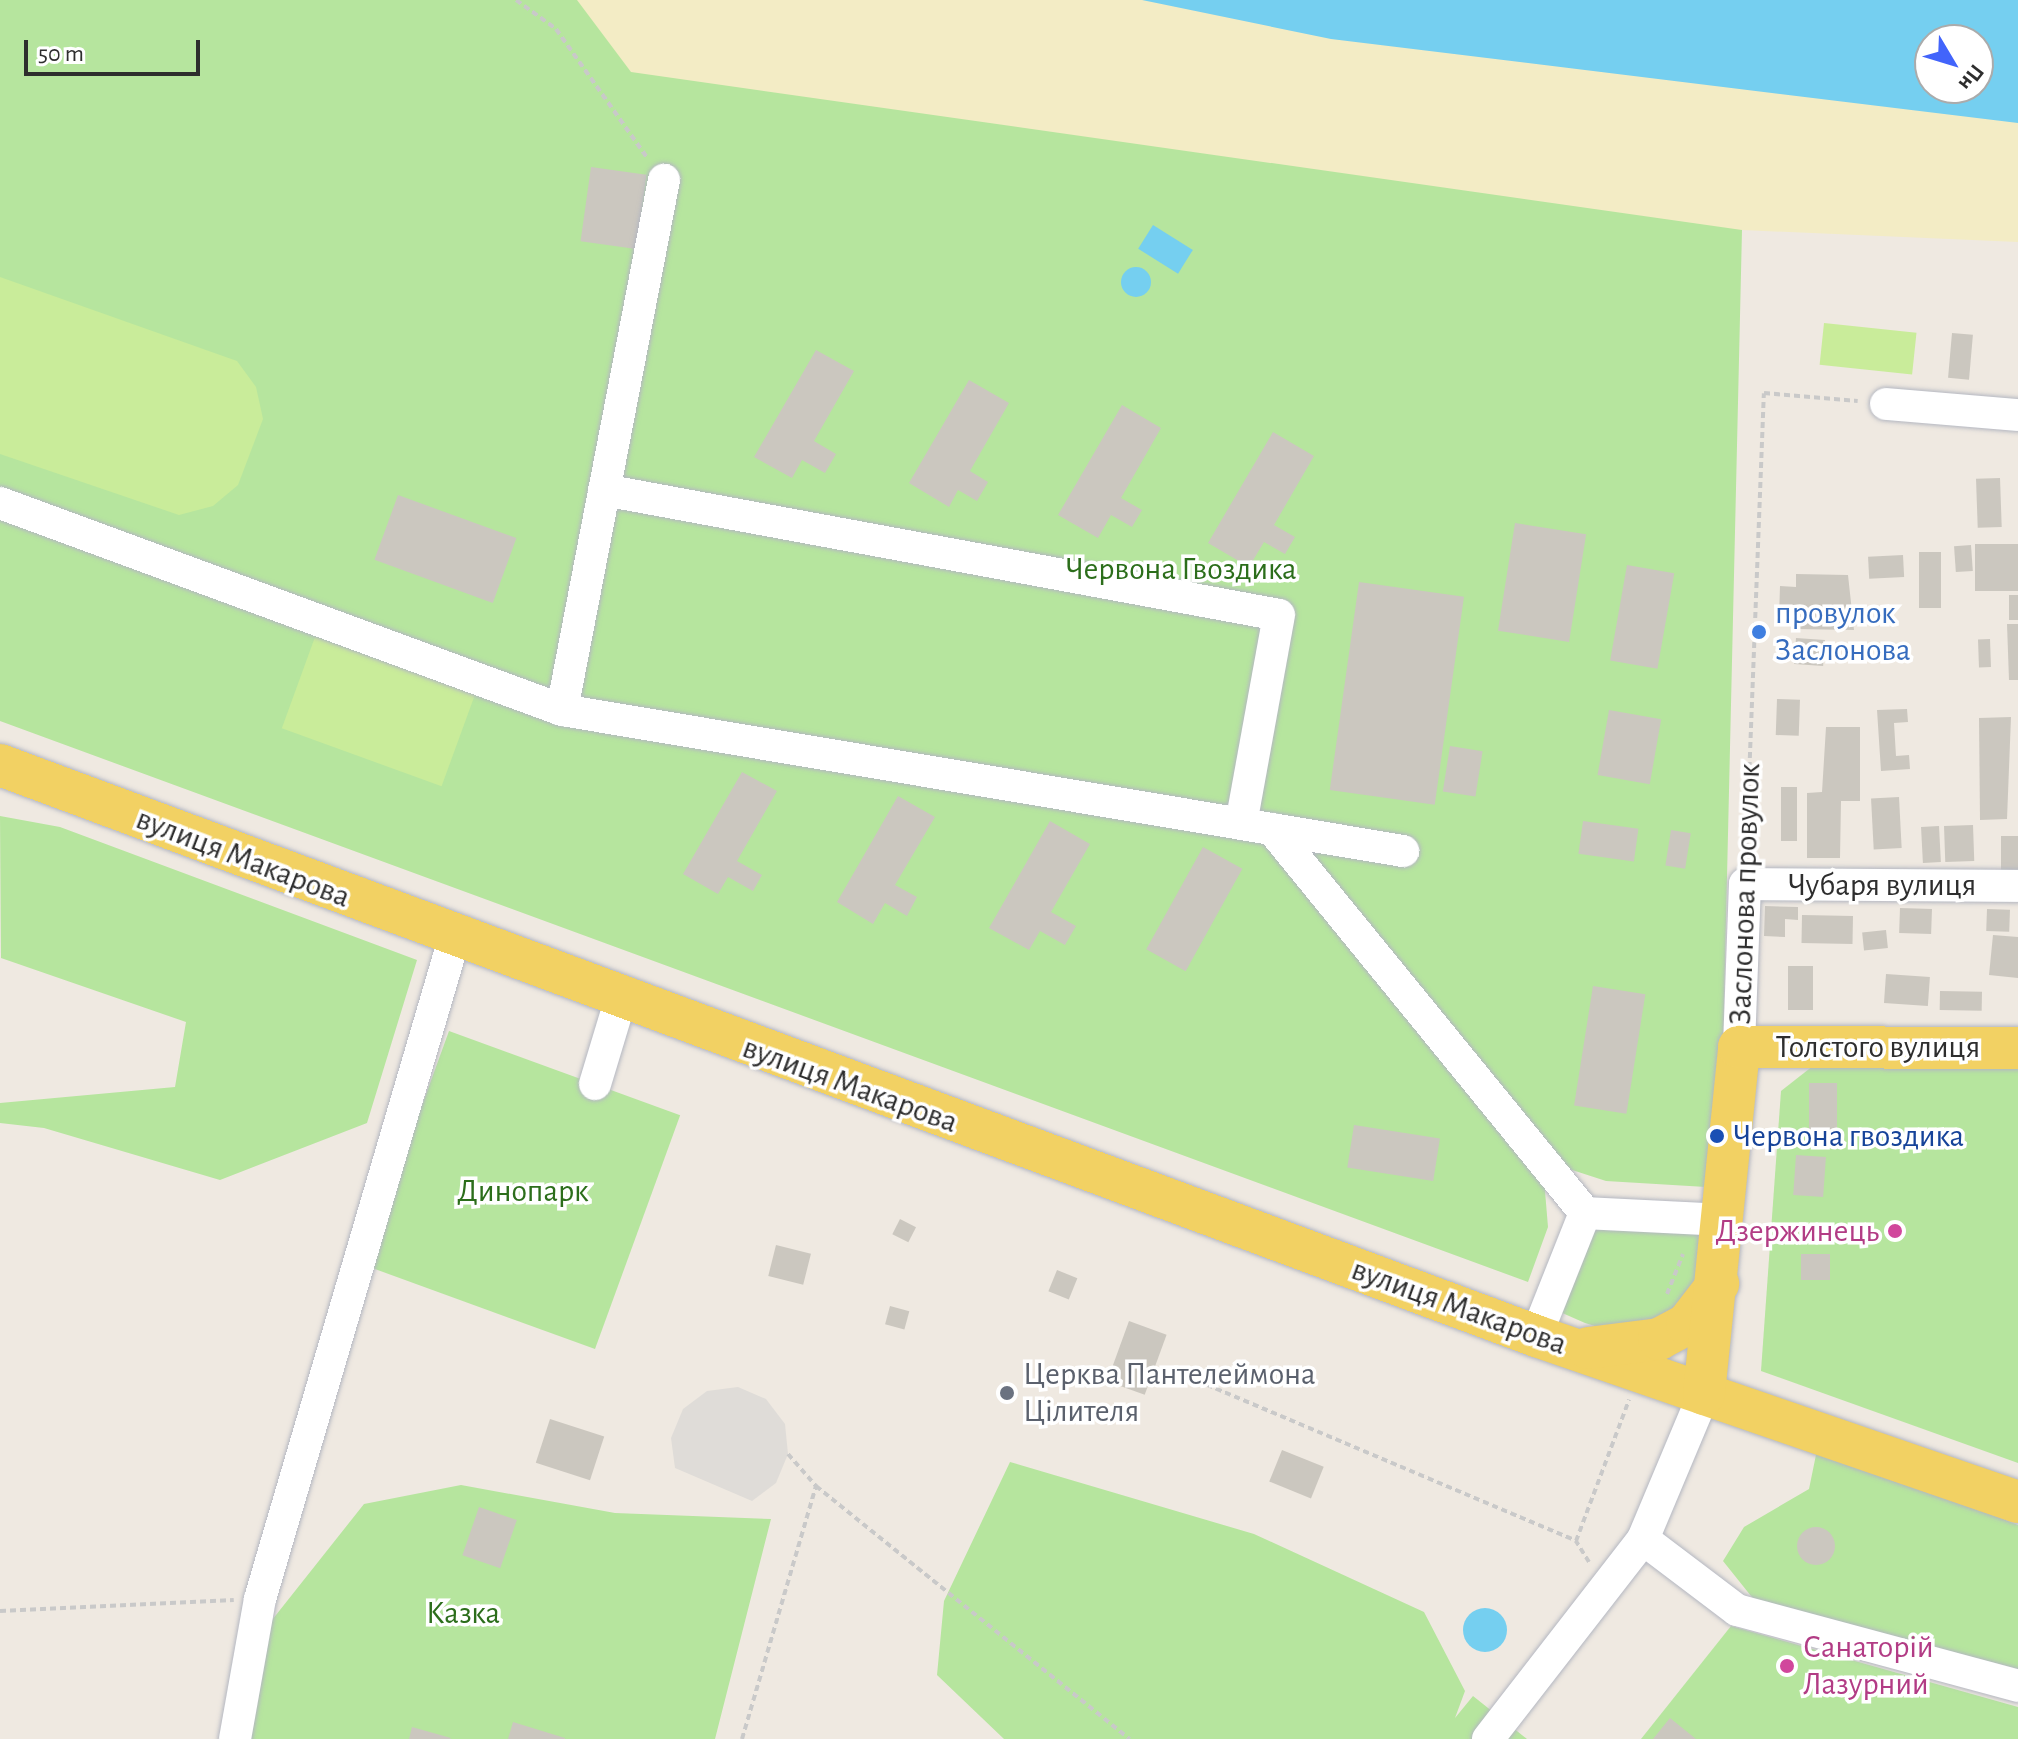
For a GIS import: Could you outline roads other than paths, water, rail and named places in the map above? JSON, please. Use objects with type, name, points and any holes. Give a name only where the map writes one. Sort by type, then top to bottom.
[{"type":"main road","name":"вулиця Макарова","points":[[0,765],[620,1001],[1536,1336],[2018,1502]]},
{"type":"main road","name":"Толстого вулиця","points":[[1739,1047],[2018,1048]]},
{"type":"main road","name":"Заслонова провулок","points":[[1704,1394],[1718,1284],[1739,1047]]},
{"type":"main road","points":[[1580,1349],[1659,1339],[1687,1324],[1718,1284]]},
{"type":"street","points":[[562,710],[664,180]]},
{"type":"street","points":[[1886,404],[2018,415]]},
{"type":"street","points":[[604,490],[1279,615],[1257,826],[1585,1213],[1724,1220]]},
{"type":"street","points":[[0,503],[562,710],[1403,851]]},
{"type":"street","name":"Чубаря вулиця","points":[[1745,884],[2018,886]]},
{"type":"street","name":"Заслонова провулок","points":[[1739,1047],[1745,884]]},
{"type":"street","points":[[235,1739],[260,1599],[454,939]]},
{"type":"street","points":[[595,1084],[620,1001]]},
{"type":"street","points":[[1536,1336],[1585,1213]]},
{"type":"street","points":[[1495,1729],[1643,1539],[1704,1394]]},
{"type":"street","points":[[1643,1539],[1737,1610],[2018,1686]]},
{"type":"water","points":[[1142,0],[2018,0],[2018,123],[1331,39]]},
{"type":"water","points":[[1153,225],[1193,250],[1178,274],[1138,249]]},
{"type":"water","points":[[1136,267],[1142,268],[1150,276],[1150,288],[1142,296],[1136,297],[1130,296],[1122,288],[1121,282],[1122,276],[1130,268]]},
{"type":"water","points":[[1485,1608],[1501,1614],[1507,1630],[1501,1646],[1485,1652],[1469,1646],[1463,1630],[1469,1614]]},
{"type":"place","name":"провулок Заслонова","points":[[1759,632]]},
{"type":"place","name":"Червона гвоздика","points":[[1717,1136]]},
{"type":"place","name":"Дзержинець","points":[[1895,1231]]},
{"type":"place","name":"Церква Пантелеймона Цілителя","points":[[1007,1393]]},
{"type":"place","name":"Санаторій Лазурний","points":[[1787,1666]]},
{"type":"park label","name":"Червона Гвоздика","points":[[1181,569]]},
{"type":"park label","name":"Динопарк","points":[[523,1191]]},
{"type":"park label","name":"Казка","points":[[463,1613]]}]
